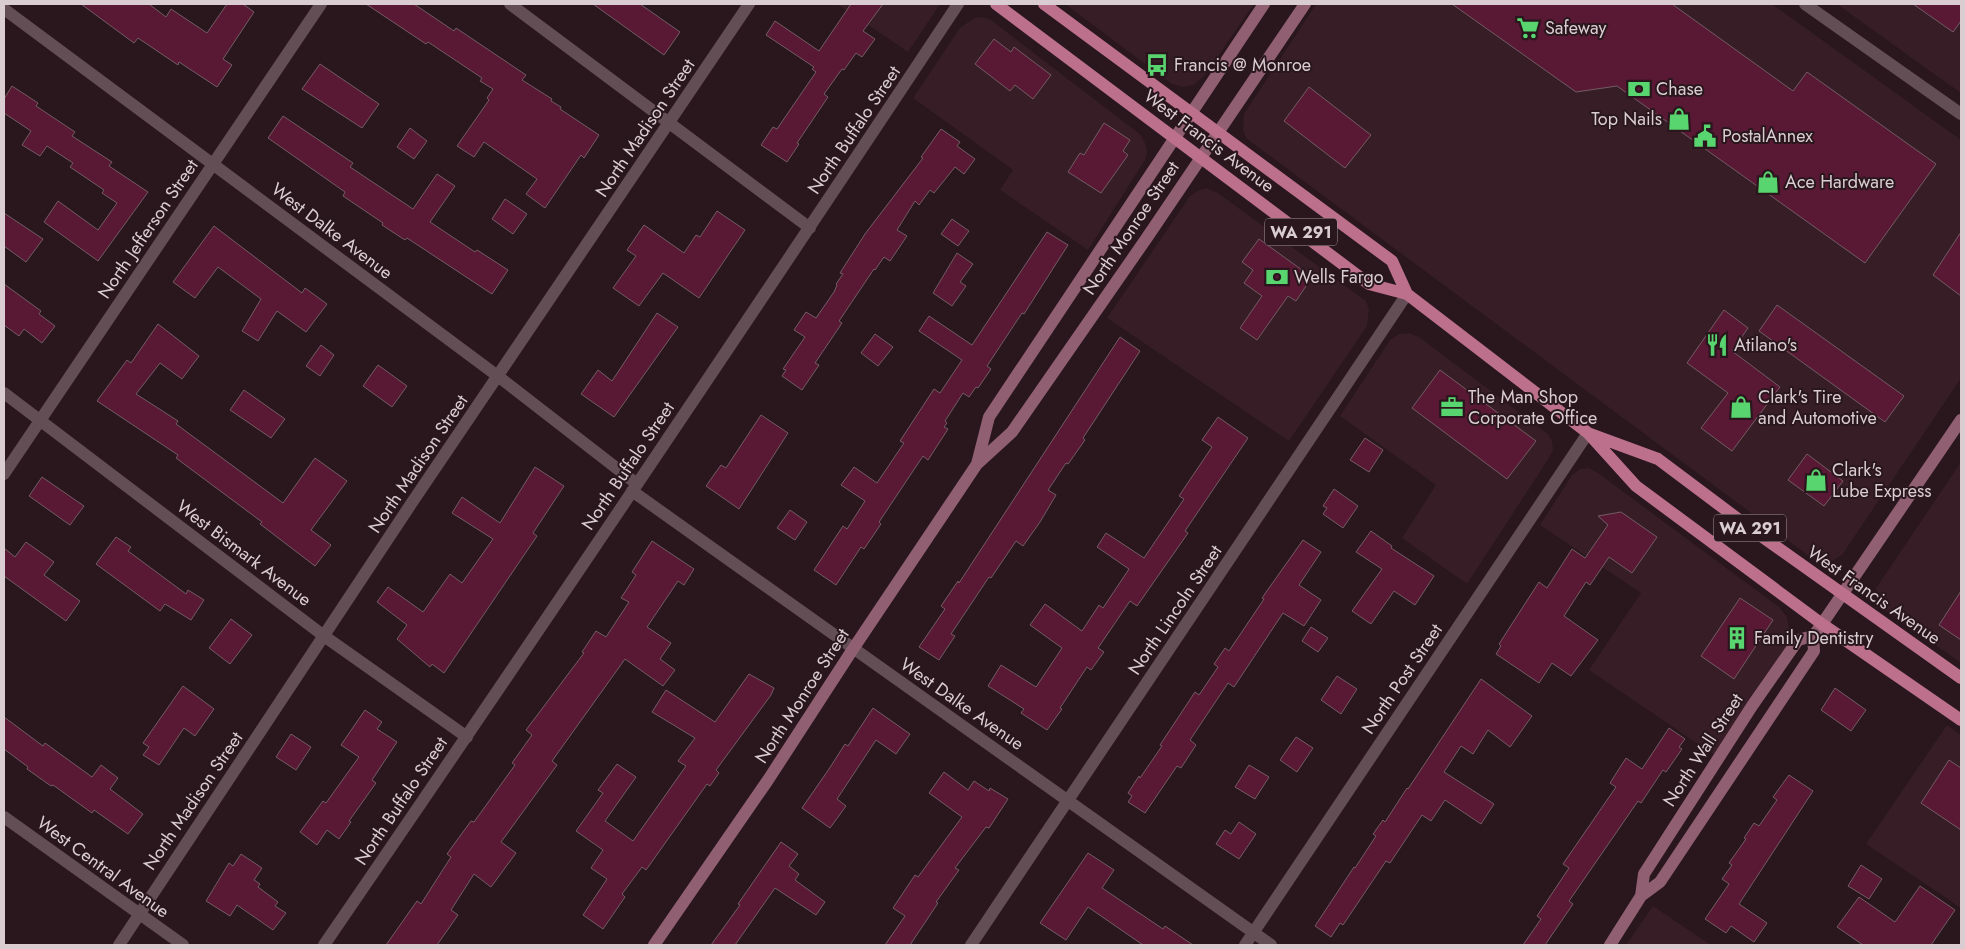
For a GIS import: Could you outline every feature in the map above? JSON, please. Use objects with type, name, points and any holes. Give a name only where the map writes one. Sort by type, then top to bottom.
[{"type":"main road","name":"West Francis Avenue","points":[[996,4],[1369,284],[1407,294],[1588,433],[1636,486],[1822,624],[1961,720]]},
{"type":"main road","name":"West Francis Avenue","points":[[1044,4],[1392,261],[1407,294]]},
{"type":"main road","name":"North Monroe Street","points":[[977,464],[990,417],[1264,4]]},
{"type":"main road","name":"North Monroe Street","points":[[654,945],[768,780],[977,464],[1012,432],[1305,4]]},
{"type":"main road","name":"North Wall Street","points":[[1641,896],[1644,874],[1752,706],[1798,640],[1813,636],[1822,624],[1961,420]]},
{"type":"main road","name":"West Francis Avenue","points":[[1588,433],[1658,460],[1961,678]]},
{"type":"main road","name":"North Wall Street","points":[[1610,945],[1641,896],[1660,882],[1814,651],[1813,636]]},
{"type":"street","name":"North Jefferson Street","points":[[4,474],[321,4]]},
{"type":"street","points":[[510,4],[810,228]]},
{"type":"street","name":"North Madison Street","points":[[118,945],[749,4]]},
{"type":"street","name":"North Buffalo Street","points":[[324,945],[635,488],[958,4]]},
{"type":"street","points":[[1805,4],[1961,114]]},
{"type":"street","name":"West Dalke Avenue","points":[[4,9],[499,376],[635,488],[853,649],[1069,800],[1271,945]]},
{"type":"street","name":"North Lincoln Street","points":[[971,945],[1407,294]]},
{"type":"street","name":"West Bismark Avenue","points":[[4,393],[324,636],[466,737]]},
{"type":"street","name":"North Post Street","points":[[1245,945],[1588,433]]},
{"type":"street","name":"West Central Avenue","points":[[4,816],[183,945]]},
{"type":"shaded area","points":[[837,4],[940,4],[908,52]]},
{"type":"shaded area","points":[[1065,4],[1254,4],[1205,75],[1194,85],[1183,87],[1172,84]]},
{"type":"shaded area","points":[[1316,4],[1772,4],[1961,140],[1961,378],[1842,555],[1832,561],[1821,562],[1813,559],[1247,139],[1243,131],[1244,114]]},
{"type":"shaded area","points":[[1837,4],[1961,4],[1961,93],[1931,72]]},
{"type":"shaded area","points":[[983,17],[991,20],[1141,135],[1145,143],[1147,152],[1145,160],[1088,250],[1000,190],[1013,170],[913,98],[960,28],[974,18]]},
{"type":"shaded area","points":[[1206,188],[1218,193],[1366,301],[1369,309],[1367,326],[1289,441],[1107,318],[1190,196]]},
{"type":"shaded area","points":[[1409,333],[1419,337],[1548,434],[1552,440],[1553,450],[1549,458],[1467,584],[1402,538],[1436,485],[1340,416],[1390,340],[1399,334]]},
{"type":"shaded area","points":[[1961,462],[1961,663],[1884,609],[1879,603],[1876,588]]},
{"type":"shaded area","points":[[1589,468],[1779,607],[1787,617],[1790,634],[1786,647],[1714,755],[1589,670],[1641,593],[1540,525],[1572,475],[1580,469]]},
{"type":"shaded area","points":[[1947,725],[1961,735],[1961,908],[1866,844]]},
{"type":"shaded area","points":[[1653,906],[1711,945],[1626,945]]},
{"type":"building","points":[[81,4],[149,4],[166,17],[171,9],[207,33],[227,4],[243,4],[254,12],[223,59],[232,65],[217,87],[179,62],[178,65],[138,38],[134,43]]},
{"type":"building","points":[[366,4],[414,4],[454,31],[456,28],[526,75],[522,80],[552,99],[551,101],[561,107],[560,109],[599,135],[584,158],[581,155],[545,208],[526,194],[537,179],[484,142],[474,157],[457,146],[489,100],[487,98],[493,89],[480,81],[482,78]]},
{"type":"building","points":[[593,4],[640,4],[680,32],[664,55]]},
{"type":"building","points":[[851,4],[883,4],[863,31],[875,39],[862,57],[856,53],[824,94],[828,97],[797,143],[799,144],[787,162],[761,145],[773,127],[777,129],[816,72],[812,69],[814,67],[766,35],[775,21],[819,51]]},
{"type":"building","points":[[1452,4],[1672,4],[1793,91],[1807,72],[1936,164],[1865,263],[1617,86],[1576,92]]},
{"type":"building","points":[[1913,4],[1961,4],[1961,21],[1953,32]]},
{"type":"building","points":[[994,39],[1011,52],[1014,47],[1051,75],[1033,99],[1015,85],[1010,91],[975,64]]},
{"type":"building","points":[[320,64],[379,104],[362,128],[302,89]]},
{"type":"building","points":[[12,86],[38,103],[36,106],[75,132],[72,136],[112,162],[109,166],[148,192],[98,261],[44,222],[58,201],[98,230],[117,203],[102,193],[104,190],[70,167],[73,163],[47,146],[40,156],[22,145],[31,131],[4,113],[4,99]]},
{"type":"building","points":[[1309,87],[1371,135],[1345,168],[1284,121]]},
{"type":"building","points":[[283,116],[353,163],[350,167],[413,209],[437,174],[455,186],[430,222],[475,252],[477,250],[508,270],[492,294],[407,238],[405,240],[382,225],[383,223],[343,196],[345,192],[268,138]]},
{"type":"building","points":[[1104,123],[1130,140],[1123,151],[1128,155],[1101,193],[1068,172],[1080,153],[1084,155]]},
{"type":"building","points":[[410,128],[427,141],[414,159],[397,147]]},
{"type":"building","points":[[941,129],[960,142],[957,146],[975,159],[964,174],[955,167],[934,193],[930,190],[919,205],[915,201],[897,230],[907,236],[890,261],[884,257],[874,269],[839,321],[842,323],[815,363],[819,365],[802,390],[782,376],[786,370],[783,369],[805,337],[794,330],[806,312],[816,318],[834,292],[836,284],[843,274],[840,273],[865,234],[923,158],[921,157]]},
{"type":"building","points":[[505,199],[527,214],[513,234],[492,219]]},
{"type":"building","points":[[717,211],[745,230],[699,298],[663,273],[639,306],[613,288],[636,256],[627,250],[644,225],[684,253],[696,235],[700,237]]},
{"type":"building","points":[[4,213],[43,239],[26,262],[4,246]]},
{"type":"building","points":[[952,219],[969,231],[958,246],[941,234]]},
{"type":"building","points":[[214,226],[302,293],[305,288],[327,304],[306,332],[277,311],[258,341],[242,331],[261,299],[218,267],[195,298],[173,282]]},
{"type":"building","points":[[1047,232],[1068,245],[1024,314],[1022,313],[987,366],[991,369],[978,388],[976,387],[969,397],[963,393],[945,421],[947,423],[944,427],[948,429],[928,460],[923,456],[879,522],[881,524],[864,549],[861,547],[836,585],[814,570],[843,526],[847,529],[865,501],[841,485],[854,467],[877,483],[904,443],[900,441],[934,389],[940,393],[962,360],[919,331],[929,316],[972,345]]},
{"type":"building","points":[[1961,232],[1961,296],[1933,275]]},
{"type":"building","name":"Wells Fargo","points":[[1259,239],[1302,270],[1300,273],[1310,280],[1296,301],[1288,296],[1257,340],[1240,328],[1262,296],[1244,283],[1253,270],[1242,262]]},
{"type":"building","points":[[957,253],[973,264],[960,282],[966,286],[952,306],[933,293]]},
{"type":"building","points":[[4,284],[41,311],[39,314],[55,326],[42,343],[24,329],[19,336],[4,325]]},
{"type":"building","points":[[1777,305],[1904,396],[1885,422],[1759,331]]},
{"type":"building","points":[[1724,310],[1748,328],[1732,351],[1780,387],[1732,451],[1701,428],[1728,393],[1687,363]]},
{"type":"building","points":[[657,313],[678,327],[614,417],[581,394],[598,370],[612,381]]},
{"type":"building","points":[[158,324],[199,356],[182,379],[160,363],[136,394],[178,421],[176,424],[283,503],[315,458],[347,481],[311,530],[331,545],[315,566],[260,524],[262,522],[176,458],[178,455],[97,401],[127,360],[131,363]]},
{"type":"building","points":[[875,334],[893,347],[878,366],[861,353]]},
{"type":"building","points":[[1120,337],[1140,351],[1083,438],[1085,440],[1068,464],[1066,463],[1048,490],[1056,495],[1040,522],[1023,546],[1016,541],[991,578],[989,577],[951,634],[955,636],[939,660],[919,647],[945,609],[941,606],[958,581],[959,583]]},
{"type":"building","points":[[321,345],[334,355],[320,376],[306,366]]},
{"type":"building","points":[[378,365],[407,386],[392,407],[363,386]]},
{"type":"building","points":[[1440,370],[1536,441],[1507,479],[1412,408]]},
{"type":"building","points":[[244,390],[285,419],[271,438],[230,410]]},
{"type":"building","points":[[761,415],[788,433],[739,509],[706,486],[721,465],[726,468]]},
{"type":"building","points":[[1218,417],[1248,438],[1185,531],[1188,533],[1137,606],[1130,601],[1098,648],[1104,652],[1091,670],[1087,667],[1047,730],[1021,713],[1024,709],[988,686],[1001,665],[1036,687],[1062,648],[1030,625],[1045,604],[1082,631],[1099,605],[1103,608],[1129,569],[1097,547],[1106,533],[1144,558],[1184,499],[1179,496],[1212,447],[1202,440]]},
{"type":"building","points":[[1365,438],[1383,450],[1369,472],[1350,460]]},
{"type":"building","name":"Clark's Lube Express","points":[[1807,454],[1843,481],[1824,506],[1788,480]]},
{"type":"building","points":[[535,467],[564,486],[533,533],[537,536],[444,673],[432,664],[430,667],[397,639],[407,625],[377,602],[388,587],[423,612],[450,574],[462,583],[493,539],[452,513],[462,497],[500,523]]},
{"type":"building","points":[[42,477],[84,506],[70,525],[29,496]]},
{"type":"building","points":[[1334,489],[1358,506],[1343,528],[1323,514],[1327,508],[1323,506]]},
{"type":"building","points":[[790,510],[807,522],[795,540],[777,528]]},
{"type":"building","points":[[1621,512],[1657,537],[1632,573],[1609,557],[1590,585],[1586,582],[1564,616],[1598,640],[1571,676],[1552,663],[1539,683],[1496,654],[1501,646],[1499,644],[1539,582],[1547,588],[1572,549],[1585,558],[1608,525],[1598,516]]},
{"type":"building","points":[[1371,531],[1392,546],[1391,548],[1434,576],[1415,605],[1394,591],[1371,624],[1352,611],[1382,569],[1356,552]]},
{"type":"building","points":[[116,537],[131,547],[128,551],[186,594],[188,590],[204,600],[191,620],[165,604],[160,611],[96,564]]},
{"type":"building","points":[[1303,540],[1321,552],[1299,585],[1321,600],[1304,626],[1283,613],[1234,687],[1228,683],[1190,740],[1196,745],[1181,768],[1177,766],[1145,813],[1128,802],[1132,796],[1128,793],[1162,746],[1160,745],[1195,692],[1199,695],[1218,667],[1214,664],[1225,648],[1229,651],[1264,599],[1262,598]]},
{"type":"building","points":[[652,541],[694,569],[684,585],[678,581],[647,627],[671,643],[660,659],[675,670],[663,686],[625,659],[552,761],[557,765],[501,842],[516,853],[491,887],[474,874],[451,910],[458,915],[437,945],[386,945],[417,901],[421,904],[451,857],[447,854],[471,821],[474,822],[515,765],[512,763],[532,735],[526,730],[584,653],[582,652],[596,631],[606,637],[629,602],[621,598],[636,575],[632,572]]},
{"type":"building","points":[[26,542],[54,562],[44,575],[80,601],[66,621],[4,576],[4,548],[15,557]]},
{"type":"building","points":[[1961,591],[1961,640],[1939,625]]},
{"type":"building","name":"Family Dentistry","points":[[1740,598],[1773,620],[1734,679],[1701,656]]},
{"type":"building","points":[[231,619],[252,635],[230,664],[209,648]]},
{"type":"building","points":[[1311,627],[1328,638],[1318,652],[1302,641]]},
{"type":"building","points":[[749,674],[774,688],[771,695],[716,770],[719,773],[710,786],[707,784],[646,870],[642,867],[622,894],[625,897],[603,929],[583,915],[607,879],[591,868],[603,850],[576,831],[603,793],[598,790],[617,764],[636,777],[605,821],[633,841],[686,766],[678,761],[695,738],[652,712],[666,690],[715,722]]},
{"type":"building","points":[[1337,676],[1357,689],[1341,714],[1321,700]]},
{"type":"building","points":[[1481,679],[1532,716],[1510,747],[1488,730],[1473,754],[1461,746],[1444,772],[1494,804],[1481,824],[1445,800],[1431,821],[1422,815],[1390,863],[1386,861],[1343,925],[1340,923],[1331,937],[1315,926],[1376,836],[1373,834],[1383,820],[1385,822],[1408,789]]},
{"type":"building","points":[[183,686],[214,709],[195,736],[184,728],[159,765],[143,755],[149,747],[143,743]]},
{"type":"building","points":[[1835,688],[1866,710],[1851,731],[1821,710]]},
{"type":"building","points":[[873,708],[910,734],[896,754],[876,740],[837,799],[846,806],[830,828],[802,808],[845,744],[848,746]]},
{"type":"building","points":[[365,710],[382,722],[377,729],[397,742],[372,780],[376,783],[349,821],[351,822],[339,839],[327,830],[317,845],[300,832],[323,801],[326,803],[359,757],[341,745]]},
{"type":"building","points":[[4,717],[43,746],[45,743],[92,777],[101,765],[118,778],[110,789],[143,814],[128,834],[94,810],[92,813],[53,785],[51,786],[4,749]]},
{"type":"building","points":[[1669,728],[1685,739],[1679,747],[1682,749],[1666,772],[1663,770],[1641,803],[1638,801],[1569,901],[1573,904],[1545,945],[1523,945],[1541,919],[1537,916],[1569,868],[1563,864],[1616,787],[1610,783],[1626,758],[1642,769]]},
{"type":"building","points":[[291,734],[311,747],[296,770],[276,757]]},
{"type":"building","points":[[1296,737],[1313,748],[1297,772],[1280,760]]},
{"type":"building","points":[[1949,760],[1961,768],[1961,830],[1921,803]]},
{"type":"building","points":[[1249,765],[1269,777],[1255,799],[1235,787]]},
{"type":"building","points":[[944,772],[968,790],[974,781],[989,791],[990,788],[1008,799],[989,828],[986,827],[955,868],[959,870],[936,902],[938,903],[910,945],[885,945],[905,916],[893,908],[915,875],[918,877],[962,817],[929,793]]},
{"type":"building","points":[[1789,775],[1813,791],[1739,904],[1767,923],[1754,942],[1731,926],[1726,933],[1705,919],[1729,884],[1722,879],[1732,865],[1729,863],[1746,839],[1744,838],[1754,823],[1759,826],[1777,800],[1773,797]]},
{"type":"building","points":[[1239,822],[1256,834],[1239,859],[1216,844],[1225,830],[1231,834]]},
{"type":"building","points":[[781,842],[798,854],[789,866],[799,874],[795,880],[825,902],[816,915],[775,888],[735,945],[711,945],[740,905],[738,904]]},
{"type":"building","points":[[1088,853],[1114,870],[1102,888],[1163,929],[1165,926],[1193,945],[1143,945],[1088,907],[1066,940],[1040,923]]},
{"type":"building","points":[[241,854],[262,868],[254,880],[260,884],[258,887],[278,902],[275,906],[286,913],[273,930],[237,905],[230,916],[206,901],[229,863],[233,866]]},
{"type":"building","points":[[1861,865],[1882,879],[1869,899],[1848,886]]},
{"type":"building","points":[[1920,886],[1955,910],[1931,945],[1863,945],[1837,927],[1859,897],[1895,922]]},
{"type":"place","name":"Safeway","points":[[1528,28]]},
{"type":"place","name":"Francis @ Monroe","points":[[1157,65]]},
{"type":"place","name":"Chase","points":[[1639,89]]},
{"type":"place","name":"Top Nails","points":[[1679,119]]},
{"type":"place","name":"PostalAnnex","points":[[1705,136]]},
{"type":"place","name":"Ace Hardware","points":[[1768,182]]},
{"type":"place","name":"Wells Fargo","points":[[1277,277]]},
{"type":"place","name":"Atilano's","points":[[1717,345]]},
{"type":"place","name":"The Man Shop Corporate Office","points":[[1452,407]]},
{"type":"place","name":"Clark's Tire and Automotive","points":[[1741,407]]},
{"type":"place","name":"Clark's Lube Express","points":[[1816,480]]},
{"type":"place","name":"Family Dentistry","points":[[1737,638]]}]
